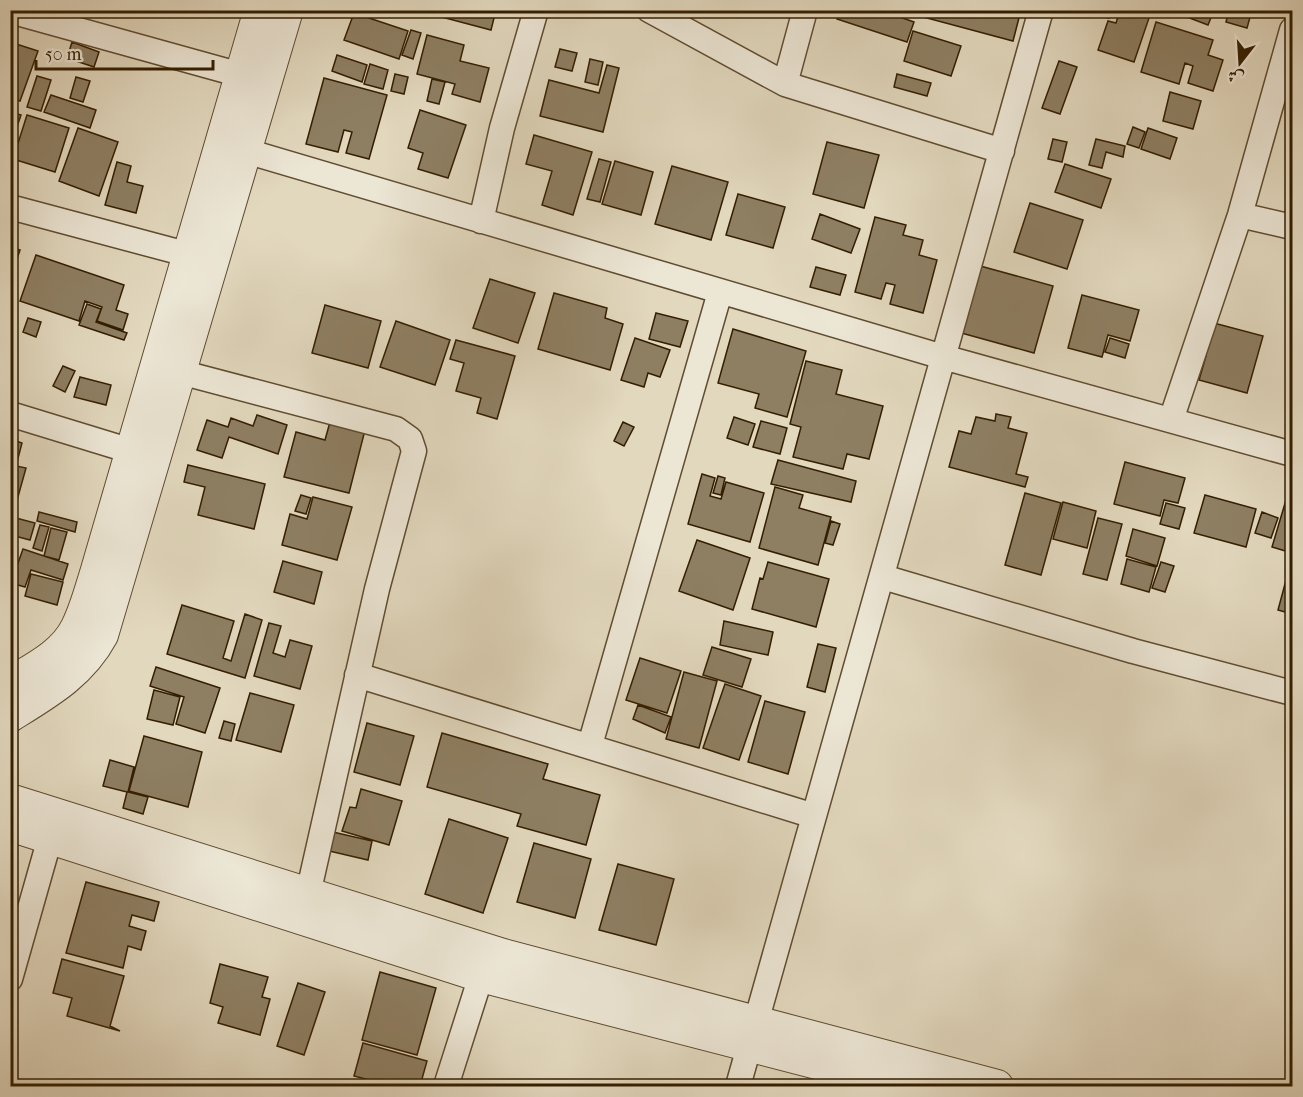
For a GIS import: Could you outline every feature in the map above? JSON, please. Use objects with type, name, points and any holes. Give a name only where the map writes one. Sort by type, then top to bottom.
[{"type":"street","points":[[10,683],[52,657],[66,644],[77,627],[97,570],[260,10]]},
{"type":"street","points":[[10,716],[77,671],[91,655],[102,635],[287,10]]},
{"type":"street","points":[[481,221],[502,128],[536,10]]},
{"type":"street","points":[[650,10],[785,84],[1002,151]]},
{"type":"street","points":[[785,84],[805,10]]},
{"type":"street","points":[[738,1086],[1041,10]]},
{"type":"street","points":[[10,11],[241,75]]},
{"type":"street","points":[[1171,420],[1239,215],[1293,30]]},
{"type":"street","points":[[246,151],[943,357],[1293,454]]},
{"type":"street","points":[[10,207],[190,255]]},
{"type":"street","points":[[1239,215],[1293,227]]},
{"type":"street","points":[[590,745],[720,292]]},
{"type":"street","points":[[180,372],[396,429],[410,439],[414,451],[357,675],[308,894]]},
{"type":"street","points":[[10,414],[131,451]]},
{"type":"street","points":[[883,577],[1133,651],[1293,693]]},
{"type":"street","points":[[357,675],[590,745],[814,816]]},
{"type":"street","points":[[10,800],[753,1033],[906,1086]]},
{"type":"street","points":[[10,825],[481,976],[997,1086]]},
{"type":"street","points":[[10,979],[50,838]]},
{"type":"street","points":[[446,1086],[481,976]]},
{"type":"building","points":[[436,10],[496,10],[491,30],[434,15]]},
{"type":"building","points":[[840,10],[880,10],[914,22],[907,42],[837,19]]},
{"type":"building","points":[[913,10],[1021,10],[1013,41],[912,14]]},
{"type":"building","points":[[1098,10],[1111,10],[1109,18],[1096,15]]},
{"type":"building","points":[[1120,10],[1137,10],[1150,15],[1134,62],[1098,50],[1108,21],[1116,23]]},
{"type":"building","points":[[1189,10],[1212,15],[1208,25],[1187,17]]},
{"type":"building","points":[[1205,10],[1227,10],[1225,17]]},
{"type":"building","points":[[1229,10],[1252,10],[1247,28],[1226,22]]},
{"type":"building","points":[[354,13],[408,31],[399,59],[344,40]]},
{"type":"building","points":[[1156,22],[1213,40],[1208,55],[1223,60],[1213,91],[1188,83],[1193,66],[1185,63],[1179,84],[1141,72]]},
{"type":"building","points":[[411,30],[421,33],[413,59],[402,55]]},
{"type":"building","points":[[913,31],[961,46],[951,76],[904,61]]},
{"type":"building","points":[[427,35],[464,45],[460,61],[489,68],[480,102],[452,94],[455,84],[417,74]]},
{"type":"building","points":[[10,42],[38,51],[20,101],[10,98]]},
{"type":"building","points":[[72,42],[99,52],[94,67],[67,58]]},
{"type":"building","points":[[560,49],[577,53],[572,71],[555,67]]},
{"type":"building","points":[[337,55],[367,65],[362,82],[332,71]]},
{"type":"building","points":[[590,59],[603,62],[598,85],[585,82]]},
{"type":"building","points":[[1059,61],[1077,67],[1060,114],[1042,108]]},
{"type":"building","points":[[370,64],[388,70],[383,89],[364,84]]},
{"type":"building","points":[[607,65],[619,68],[603,132],[540,116],[549,80],[599,93]]},
{"type":"building","points":[[395,74],[408,77],[404,94],[391,91]]},
{"type":"building","points":[[897,74],[931,83],[927,96],[894,87]]},
{"type":"building","points":[[37,76],[51,80],[41,111],[27,107]]},
{"type":"building","points":[[76,77],[90,81],[83,102],[70,98]]},
{"type":"building","points":[[324,78],[387,95],[369,159],[346,153],[352,132],[344,130],[338,152],[306,144]]},
{"type":"building","points":[[432,79],[445,82],[439,104],[427,101]]},
{"type":"building","points":[[1170,92],[1201,101],[1193,129],[1163,121]]},
{"type":"building","points":[[51,95],[96,110],[90,128],[44,112]]},
{"type":"building","points":[[420,110],[466,125],[448,178],[418,169],[423,153],[408,148]]},
{"type":"building","points":[[10,112],[21,115],[10,147]]},
{"type":"building","points":[[27,115],[69,128],[55,172],[13,159]]},
{"type":"building","points":[[1133,127],[1145,132],[1139,148],[1127,144]]},
{"type":"building","points":[[78,128],[118,142],[99,196],[59,181]]},
{"type":"building","points":[[1148,128],[1177,138],[1170,159],[1141,149]]},
{"type":"building","points":[[534,135],[592,152],[573,215],[542,205],[552,171],[526,164]]},
{"type":"building","points":[[1053,139],[1067,142],[1062,162],[1048,159]]},
{"type":"building","points":[[1096,139],[1125,146],[1123,157],[1106,152],[1102,168],[1089,165]]},
{"type":"building","points":[[827,142],[879,155],[864,208],[813,194]]},
{"type":"building","points":[[599,159],[611,162],[600,202],[587,199]]},
{"type":"building","points":[[615,161],[653,172],[641,215],[602,204]]},
{"type":"building","points":[[117,162],[131,166],[127,182],[143,186],[136,213],[105,205]]},
{"type":"building","points":[[1065,164],[1111,179],[1101,208],[1055,192]]},
{"type":"building","points":[[672,166],[728,182],[711,240],[655,224]]},
{"type":"building","points":[[738,194],[785,207],[773,248],[726,235]]},
{"type":"building","points":[[1030,203],[1083,220],[1067,269],[1014,252]]},
{"type":"building","points":[[820,214],[860,229],[851,253],[812,239]]},
{"type":"building","points":[[875,217],[906,225],[903,235],[923,240],[919,255],[937,260],[923,313],[890,304],[895,285],[886,283],[881,299],[855,292]]},
{"type":"building","points":[[10,247],[20,250],[15,265],[10,263]]},
{"type":"building","points":[[36,255],[124,285],[116,310],[128,314],[123,330],[97,321],[102,307],[85,301],[79,321],[20,301]]},
{"type":"building","points":[[973,264],[1053,286],[1034,353],[954,331]]},
{"type":"building","points":[[816,267],[846,275],[840,295],[810,287]]},
{"type":"building","points":[[490,279],[535,293],[518,343],[473,328]]},
{"type":"building","points":[[554,293],[607,308],[605,318],[623,324],[610,370],[538,349]]},
{"type":"building","points":[[1082,295],[1139,310],[1130,341],[1108,335],[1102,357],[1068,348]]},
{"type":"building","points":[[87,304],[101,309],[96,322],[127,333],[124,340],[79,325]]},
{"type":"building","points":[[325,305],[381,321],[368,368],[312,353]]},
{"type":"building","points":[[656,313],[688,321],[680,347],[649,339]]},
{"type":"building","points":[[28,318],[41,322],[36,337],[23,332]]},
{"type":"building","points":[[396,321],[450,340],[435,385],[380,367]]},
{"type":"building","points":[[1210,322],[1263,336],[1247,393],[1199,380],[1206,356],[1201,355]]},
{"type":"building","points":[[733,329],[806,351],[787,417],[755,408],[759,394],[718,383]]},
{"type":"building","points":[[635,338],[670,350],[660,377],[648,373],[644,387],[621,380]]},
{"type":"building","points":[[1110,338],[1129,344],[1125,358],[1105,352]]},
{"type":"building","points":[[456,340],[515,356],[497,419],[477,413],[481,398],[456,391],[464,363],[450,359]]},
{"type":"building","points":[[806,361],[842,370],[836,394],[883,406],[869,459],[847,454],[843,469],[793,457],[801,427],[790,424]]},
{"type":"building","points":[[806,361],[842,370],[836,394],[883,406],[869,459],[847,454],[843,469],[793,457],[801,427],[790,424]]},
{"type":"building","points":[[63,366],[75,371],[65,392],[53,386]]},
{"type":"building","points":[[1292,367],[1292,392],[1286,390]]},
{"type":"building","points":[[80,377],[111,385],[106,405],[74,397]]},
{"type":"building","points":[[996,414],[1011,417],[1008,428],[1027,433],[1016,474],[1028,477],[1025,487],[949,467],[959,431],[971,434],[976,417],[995,421]]},
{"type":"building","points":[[257,415],[287,425],[278,454],[229,437],[222,458],[197,450],[207,420],[228,427],[231,418],[253,426]]},
{"type":"building","points":[[734,417],[755,424],[748,445],[727,438]]},
{"type":"building","points":[[761,421],[787,428],[780,454],[753,447]]},
{"type":"building","points":[[330,422],[365,430],[349,493],[284,477],[296,432],[325,440]]},
{"type":"building","points":[[623,422],[634,427],[624,446],[614,441]]},
{"type":"building","points":[[10,439],[22,443],[16,466],[26,468],[16,504],[10,503]]},
{"type":"building","points":[[778,460],[856,481],[851,502],[771,484]]},
{"type":"building","points":[[1125,462],[1185,478],[1178,503],[1164,500],[1160,516],[1114,504]]},
{"type":"building","points":[[188,465],[265,484],[254,529],[198,515],[205,487],[184,482]]},
{"type":"building","points":[[702,474],[715,478],[710,496],[721,499],[726,482],[764,493],[750,542],[688,524]]},
{"type":"building","points":[[718,476],[725,478],[721,495],[713,493]]},
{"type":"building","points":[[775,487],[803,495],[799,508],[831,517],[818,565],[759,548]]},
{"type":"building","points":[[1025,493],[1061,503],[1041,575],[1005,565]]},
{"type":"building","points":[[301,495],[311,498],[306,514],[295,511]]},
{"type":"building","points":[[1205,495],[1256,509],[1246,547],[1194,533]]},
{"type":"building","points":[[313,497],[352,507],[337,560],[282,545],[290,514],[307,519]]},
{"type":"building","points":[[1286,500],[1292,502],[1292,553],[1272,547]]},
{"type":"building","points":[[1063,502],[1096,511],[1087,548],[1053,539]]},
{"type":"building","points":[[1166,503],[1185,508],[1179,529],[1160,524]]},
{"type":"building","points":[[39,512],[77,522],[75,532],[37,521]]},
{"type":"building","points":[[1262,512],[1278,518],[1271,538],[1255,533]]},
{"type":"building","points":[[16,518],[35,523],[30,540],[11,535]]},
{"type":"building","points":[[1098,518],[1122,524],[1107,580],[1083,574]]},
{"type":"building","points":[[831,521],[840,524],[833,545],[825,543]]},
{"type":"building","points":[[40,525],[49,527],[42,551],[33,548]]},
{"type":"building","points":[[51,528],[67,532],[59,560],[44,556]]},
{"type":"building","points":[[1133,529],[1165,538],[1157,566],[1126,556]]},
{"type":"building","points":[[697,540],[750,558],[733,610],[679,591]]},
{"type":"building","points":[[10,547],[17,549],[10,571]]},
{"type":"building","points":[[23,549],[68,564],[63,580],[31,570],[25,587],[11,583]]},
{"type":"building","points":[[1127,559],[1156,567],[1149,592],[1121,584]]},
{"type":"building","points":[[283,561],[322,572],[314,604],[274,592]]},
{"type":"building","points":[[768,562],[829,579],[816,627],[752,609],[760,578],[763,579]]},
{"type":"building","points":[[1161,562],[1174,566],[1165,592],[1152,588]]},
{"type":"building","points":[[1289,569],[1292,570],[1292,614],[1278,610]]},
{"type":"building","points":[[31,574],[63,582],[57,605],[25,596]]},
{"type":"building","points":[[182,605],[234,621],[223,658],[231,661],[245,614],[262,620],[245,678],[167,654]]},
{"type":"building","points":[[724,621],[773,632],[768,655],[720,645]]},
{"type":"building","points":[[269,623],[281,626],[273,653],[285,657],[290,640],[312,646],[300,689],[254,676]]},
{"type":"building","points":[[818,644],[836,648],[825,692],[807,687]]},
{"type":"building","points":[[712,647],[751,659],[742,687],[703,675]]},
{"type":"building","points":[[640,658],[681,671],[667,713],[626,700]]},
{"type":"building","points":[[156,667],[220,688],[205,733],[176,724],[184,697],[150,686]]},
{"type":"building","points":[[684,672],[717,681],[699,748],[666,739]]},
{"type":"building","points":[[725,684],[761,696],[739,760],[703,748]]},
{"type":"building","points":[[154,690],[180,697],[173,725],[147,719]]},
{"type":"building","points":[[250,693],[294,705],[281,752],[236,740]]},
{"type":"building","points":[[765,701],[805,712],[788,774],[748,762]]},
{"type":"building","points":[[638,705],[671,717],[665,733],[633,719]]},
{"type":"building","points":[[224,721],[235,724],[231,741],[219,738]]},
{"type":"building","points":[[367,723],[414,736],[400,785],[354,772]]},
{"type":"building","points":[[442,733],[548,764],[543,779],[600,795],[586,845],[517,826],[521,814],[427,787]]},
{"type":"building","points":[[144,736],[202,752],[188,807],[129,791]]},
{"type":"building","points":[[110,760],[134,767],[128,792],[148,797],[143,814],[123,808],[127,792],[103,786]]},
{"type":"building","points":[[361,789],[402,801],[389,845],[342,831],[350,807],[356,808]]},
{"type":"building","points":[[449,819],[508,838],[483,913],[425,894]]},
{"type":"building","points":[[333,832],[372,841],[368,860],[329,851]]},
{"type":"building","points":[[534,843],[591,859],[575,918],[517,902]]},
{"type":"building","points":[[618,864],[674,879],[656,945],[599,930]]},
{"type":"building","points":[[86,882],[159,902],[154,921],[132,915],[129,926],[146,931],[141,950],[128,946],[123,968],[66,953]]},
{"type":"building","points":[[62,959],[124,976],[110,1026],[120,1031],[67,1016],[72,998],[53,993]]},
{"type":"building","points":[[220,964],[268,977],[262,997],[270,999],[260,1035],[218,1023],[223,1007],[210,1003]]},
{"type":"building","points":[[380,972],[436,988],[417,1055],[362,1040]]},
{"type":"building","points":[[298,983],[325,992],[304,1055],[277,1046]]},
{"type":"building","points":[[363,1043],[427,1061],[420,1086],[392,1086],[354,1076]]}]
